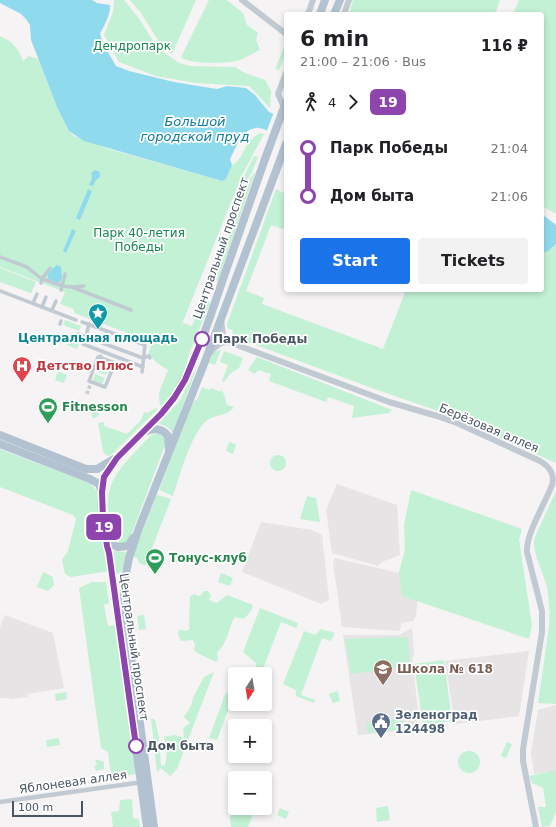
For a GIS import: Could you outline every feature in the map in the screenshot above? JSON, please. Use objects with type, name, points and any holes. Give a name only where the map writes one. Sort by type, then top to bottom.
[{"type":"main road","points":[[321,12],[325,0]]},
{"type":"main road","points":[[335,12],[340,0]]},
{"type":"main road","name":"Центральный проспект","points":[[138,735],[103,519],[102,492],[104,477],[117,458],[161,414],[185,380],[214,308],[264,159],[284,107]]},
{"type":"main road","name":"Центральный проспект","points":[[147,827],[144,782],[138,735],[124,584],[139,528],[206,359],[284,149]]},
{"type":"main road","name":"Центральный проспект","points":[[141,433],[153,429],[163,431],[168,436],[170,446],[168,454]]},
{"type":"main road","points":[[0,435],[86,468],[97,469],[117,458]]},
{"type":"main road","points":[[0,444],[90,479],[99,484],[102,492]]},
{"type":"main road","name":"Центральный проспект","points":[[103,519],[106,525],[108,539],[112,544],[118,547],[128,546],[139,528]]},
{"type":"main road","points":[[113,577],[121,575],[128,567]]},
{"type":"main road","name":"Центральный проспект","points":[[144,782],[154,827]]},
{"type":"street","points":[[242,0],[284,32]]},
{"type":"street","points":[[309,12],[313,0]]},
{"type":"street","points":[[345,12],[349,0]]},
{"type":"street","points":[[284,78],[278,94],[284,106]]},
{"type":"street","points":[[0,257],[26,267],[41,281],[62,288],[84,286]]},
{"type":"street","points":[[41,281],[50,268]]},
{"type":"street","points":[[62,288],[65,274]]},
{"type":"street","points":[[72,288],[126,308],[132,308]]},
{"type":"street","points":[[0,291],[76,320]]},
{"type":"street","points":[[33,303],[37,294]]},
{"type":"street","points":[[42,307],[46,297]]},
{"type":"street","points":[[52,310],[56,301]]},
{"type":"street","points":[[222,313],[222,331],[223,335],[229,342]]},
{"type":"street","points":[[82,322],[145,345],[142,372]]},
{"type":"street","points":[[85,340],[89,324]]},
{"type":"street","points":[[78,334],[85,340],[143,367]]},
{"type":"street","points":[[85,340],[143,358],[149,356],[150,358]]},
{"type":"street","points":[[206,359],[218,345],[229,342]]},
{"type":"street","name":"Берёзовая аллея","points":[[229,342],[389,402],[457,423],[533,458],[549,468],[553,478],[552,485],[531,532],[527,545],[527,552],[543,616],[542,632],[523,749],[523,761],[536,827]]},
{"type":"street","points":[[98,357],[100,358],[115,363],[105,387],[89,381],[98,357]]},
{"type":"street","name":"Яблоневая аллея","points":[[0,802],[144,782]]},
{"type":"shaded area","points":[[337,484],[397,505],[400,555],[382,562],[378,566],[332,553],[326,510]]},
{"type":"shaded area","points":[[261,522],[312,530],[322,535],[329,600],[321,604],[242,572]]},
{"type":"shaded area","points":[[335,558],[412,576],[418,597],[416,616],[413,621],[401,623],[399,631],[342,627],[333,562]]},
{"type":"shaded area","points":[[5,615],[53,633],[64,688],[28,694],[28,697],[11,699],[0,698],[0,627]]},
{"type":"shaded area","name":"Школа № 618","points":[[412,628],[414,656],[412,657],[420,729],[358,735],[343,635],[399,635]]},
{"type":"shaded area","points":[[529,651],[519,716],[455,724],[445,661]]},
{"type":"shaded area","points":[[556,705],[556,771],[534,774],[531,753],[538,710]]},
{"type":"green space","name":"Дендропарк","points":[[114,0],[124,0],[138,17],[157,47],[179,63],[190,66],[235,67],[245,73],[265,80],[271,91],[270,108],[249,86],[195,83],[156,76],[119,62],[104,35],[113,12]]},
{"type":"green space","name":"Дендропарк","points":[[130,0],[196,0],[172,54],[158,40],[141,13]]},
{"type":"green space","name":"Дендропарк","points":[[209,0],[228,1],[243,13],[247,25],[258,33],[256,40],[260,50],[240,60],[232,62],[199,62],[185,60],[181,57]]},
{"type":"green space","points":[[353,0],[500,0],[496,12],[350,11]]},
{"type":"green space","points":[[519,0],[556,0],[556,214],[544,207],[544,12],[514,12]]},
{"type":"green space","name":"Парк 40-летия Победы","points":[[0,36],[14,46],[19,52],[23,61],[29,56],[38,59],[57,107],[69,131],[74,136],[109,149],[222,181],[226,179],[232,165],[240,158],[250,141],[261,133],[264,134],[242,175],[180,329],[183,323],[192,326],[203,300],[208,299],[210,304],[189,354],[186,366],[173,394],[162,407],[159,394],[168,370],[157,363],[148,354],[152,342],[74,313],[74,309],[60,304],[65,292],[0,267]]},
{"type":"green space","points":[[284,46],[284,58],[279,70],[275,69]]},
{"type":"green space","points":[[254,156],[258,157],[252,172],[235,199],[239,186]]},
{"type":"green space","points":[[254,173],[218,281],[212,279],[239,212],[230,209]]},
{"type":"green space","points":[[276,189],[283,193],[284,192],[284,229],[271,225],[246,291],[264,298],[262,304],[383,349],[405,292],[544,292],[544,252],[556,244],[556,463],[441,412],[232,336],[233,330],[228,329],[227,324]]},
{"type":"green space","points":[[0,268],[36,282],[31,293],[0,282]]},
{"type":"green space","points":[[65,320],[81,326],[79,331],[63,325]]},
{"type":"green space","points":[[71,334],[81,338],[77,349],[67,345]]},
{"type":"green space","points":[[221,350],[215,365],[209,363],[214,352]]},
{"type":"green space","points":[[224,351],[243,358],[239,368],[230,374],[224,382],[222,381],[228,365],[220,362]]},
{"type":"green space","points":[[257,357],[392,410],[389,413],[352,418],[354,406],[328,397],[326,402],[269,381],[271,374],[258,370],[255,374],[248,370]]},
{"type":"green space","points":[[198,364],[173,433],[167,427],[159,424],[180,400]]},
{"type":"green space","points":[[99,365],[108,368],[106,375],[96,372]]},
{"type":"green space","points":[[58,371],[67,375],[64,383],[55,380]]},
{"type":"green space","points":[[95,374],[105,378],[102,384],[93,381]]},
{"type":"green space","points":[[202,387],[210,390],[211,388],[221,392],[222,389],[227,405],[234,407],[224,414],[208,419],[200,429],[190,446],[173,496],[159,490],[190,408],[195,400],[197,400]]},
{"type":"green space","points":[[90,408],[96,408],[99,410],[99,415],[93,419]]},
{"type":"green space","points":[[156,408],[158,409],[113,453],[109,456],[106,455],[103,451],[98,423],[104,422],[104,426],[127,434],[141,420],[144,412],[147,413]]},
{"type":"green space","points":[[160,434],[166,438],[166,442],[129,541],[124,544],[116,543],[113,540],[109,515],[109,491],[123,465],[150,436]]},
{"type":"green space","points":[[229,442],[236,444],[233,454],[226,451]]},
{"type":"green space","points":[[0,449],[90,483],[98,492],[109,571],[71,577],[65,574],[62,560],[68,551],[76,519],[73,515],[0,487]]},
{"type":"green space","points":[[275,455],[281,455],[286,460],[284,469],[281,471],[275,471],[270,466],[270,460]]},
{"type":"green space","points":[[411,490],[522,529],[519,540],[532,625],[529,639],[402,596],[399,572],[405,550],[404,525]]},
{"type":"green space","points":[[556,491],[556,704],[538,703],[549,627],[549,602],[547,587],[535,551],[534,539]]},
{"type":"green space","points":[[158,495],[171,499],[145,566],[139,563],[137,558],[134,557],[134,553],[156,496]]},
{"type":"green space","points":[[307,496],[316,498],[320,522],[300,519]]},
{"type":"green space","points":[[113,551],[127,552],[123,569],[116,575]]},
{"type":"green space","points":[[43,572],[53,577],[54,585],[48,591],[37,587]]},
{"type":"green space","points":[[221,573],[233,578],[230,586],[218,582]]},
{"type":"green space","points":[[92,582],[106,582],[109,603],[104,605],[108,626],[115,625],[136,774],[114,778],[110,769],[108,752],[101,748],[79,588]]},
{"type":"green space","points":[[204,591],[208,591],[211,595],[209,600],[217,603],[227,595],[253,605],[251,611],[244,619],[235,617],[233,620],[225,642],[217,652],[218,659],[216,662],[197,653],[194,650],[195,645],[193,640],[181,641],[178,634],[179,630],[185,631],[190,629],[190,596],[195,594],[198,596],[201,595]]},
{"type":"green space","points":[[260,608],[298,623],[296,628],[281,622],[264,667],[256,667],[256,663],[243,652]]},
{"type":"green space","points":[[144,615],[146,629],[139,630],[137,616]]},
{"type":"green space","points":[[321,629],[335,633],[331,641],[322,638],[301,695],[315,700],[314,703],[296,696],[296,690],[283,684],[304,631],[315,635]]},
{"type":"green space","points":[[408,637],[410,666],[351,674],[345,639]]},
{"type":"green space","points":[[444,660],[452,721],[423,725],[414,664]]},
{"type":"green space","points":[[214,672],[177,769],[170,776],[161,768],[157,772],[151,718],[155,720],[159,737],[161,766],[165,765],[167,751],[164,737],[174,735],[184,738],[183,728],[190,723],[184,717],[191,706],[193,698],[204,677]]},
{"type":"green space","points":[[228,691],[228,711],[217,740],[209,738]]},
{"type":"green space","points":[[338,691],[340,701],[333,703],[329,694]]},
{"type":"green space","points":[[66,692],[67,699],[56,701],[55,694]]},
{"type":"green space","points":[[402,718],[403,729],[368,733],[366,723]]},
{"type":"green space","points":[[59,738],[60,745],[47,747],[46,740]]},
{"type":"green space","points":[[507,742],[512,744],[506,758],[501,756]]},
{"type":"green space","points":[[469,751],[477,754],[480,762],[477,770],[469,773],[461,770],[458,762],[461,754]]},
{"type":"green space","points":[[95,759],[104,762],[104,769],[96,771],[94,767],[97,765]]},
{"type":"green space","points":[[556,770],[556,812],[550,826],[542,827],[538,807],[546,807],[543,788],[532,783],[529,776]]},
{"type":"green space","points":[[132,799],[133,818],[139,819],[140,827],[113,827],[111,812],[119,811],[120,800]]},
{"type":"green space","points":[[388,806],[390,820],[377,822],[376,808]]},
{"type":"green space","points":[[280,808],[289,812],[286,819],[277,815]]},
{"type":"green space","points":[[252,815],[248,827],[231,827],[230,816]]},
{"type":"water","name":"Большой городской пруд","points":[[0,0],[92,0],[97,3],[110,5],[108,16],[100,34],[106,49],[116,66],[129,71],[174,82],[217,89],[227,86],[246,88],[255,95],[269,112],[284,118],[284,123],[278,135],[259,128],[253,128],[244,134],[230,159],[232,165],[226,179],[222,181],[84,141],[69,131],[57,107],[31,40],[30,25],[21,14],[0,3]]},
{"type":"water","points":[[95,170],[100,172],[100,177],[96,180],[93,186],[89,185],[92,178],[91,173]]},
{"type":"water","points":[[88,189],[92,191],[80,220],[76,218]]},
{"type":"water","points":[[544,216],[556,225],[556,244],[544,252]]},
{"type":"water","points":[[72,229],[76,231],[66,253],[63,251]]},
{"type":"water","points":[[57,265],[61,267],[62,278],[59,283],[48,279],[48,274]]},
{"type":"pier","points":[[274,112],[284,116],[284,139],[266,133]]},
{"type":"tunnel","points":[[100,358],[104,348]]},
{"type":"tunnel","points":[[87,394],[91,382]]},
{"type":"bus line","name":"19","points":[[136,746],[103,519],[102,484],[108,470],[117,458],[161,414],[174,398],[185,380],[202,339]]},
{"type":"place","name":"Центральная площадь","points":[[98,330]]},
{"type":"place","name":"Парк Победы","points":[[202,339]]},
{"type":"place","name":"Детство Плюс","points":[[22,383]]},
{"type":"place","name":"Fitnesson","points":[[48,424]]},
{"type":"place","name":"Тонус-клуб","points":[[155,575]]},
{"type":"place","name":"Школа № 618","points":[[383,686]]},
{"type":"place","name":"Зеленоград 124498","points":[[381,739]]},
{"type":"place","name":"Дом быта","points":[[136,746]]}]
